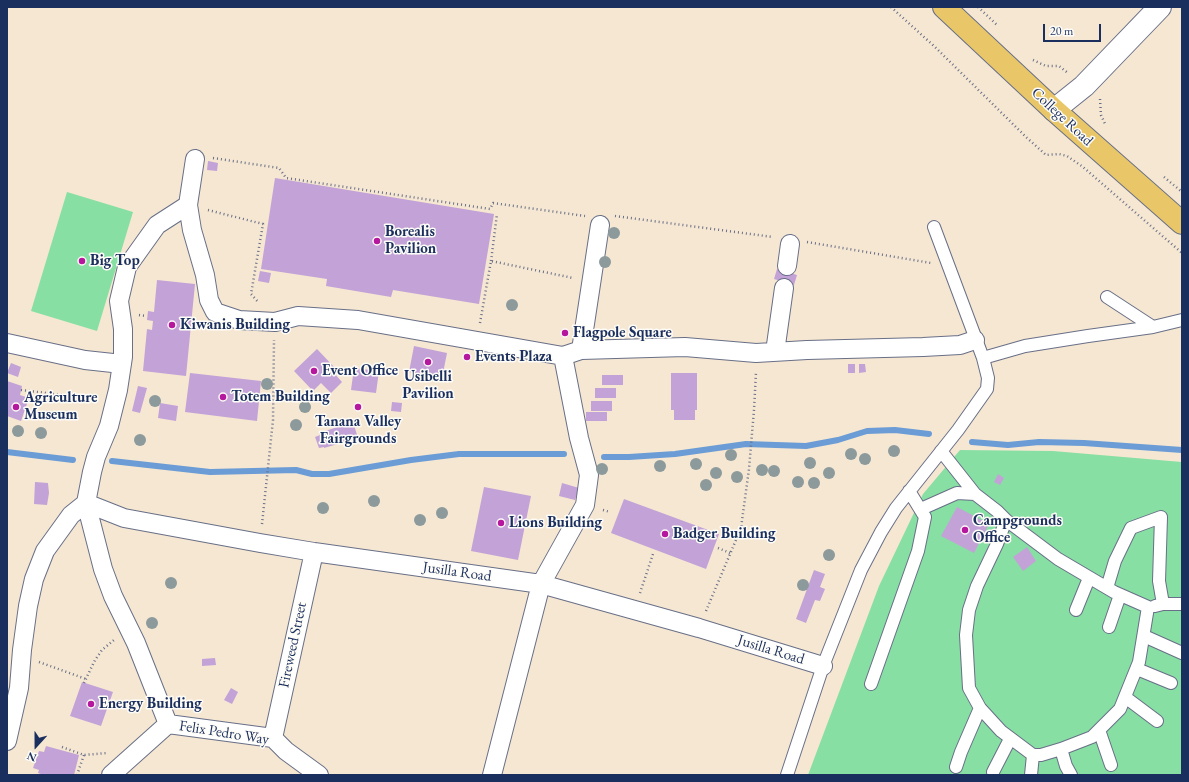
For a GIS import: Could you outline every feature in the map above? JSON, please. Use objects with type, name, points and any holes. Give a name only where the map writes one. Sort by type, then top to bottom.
[{"type":"main road","name":"College Road","points":[[944,7],[1108,160],[1182,223]]},
{"type":"street","points":[[1054,110],[1084,86],[1160,7]]},
{"type":"street","points":[[203,158],[188,205],[192,230],[205,276],[209,300],[215,312],[239,320],[275,322],[298,316],[358,320],[563,356],[581,350],[686,348],[756,353],[923,347],[960,344],[976,340]]},
{"type":"street","points":[[168,724],[131,632],[113,596],[103,569],[86,503],[96,457],[109,426],[116,401],[122,364],[123,329],[119,301],[127,267],[157,226],[188,205]]},
{"type":"street","points":[[581,350],[600,222]]},
{"type":"street","points":[[787,266],[790,241]]},
{"type":"street","points":[[775,352],[784,288]]},
{"type":"street","points":[[7,343],[85,360],[122,364]]},
{"type":"street","points":[[492,775],[541,584],[585,504],[589,476],[578,438],[563,356]]},
{"type":"street","points":[[7,741],[19,688],[21,656],[28,606],[34,579],[45,551],[71,514],[86,503]]},
{"type":"street","name":"Jusilla Road","points":[[86,503],[124,518],[260,543],[541,584],[699,628],[824,666]]},
{"type":"street","name":"Fireweed Street","points":[[273,738],[314,552]]},
{"type":"street","name":"Felix Pedro Way","points":[[111,775],[168,724],[273,738],[286,751],[320,775]]},
{"type":"lane","points":[[787,775],[824,666],[861,570],[881,532],[909,491],[958,430],[987,388],[988,378],[983,358],[934,227]]},
{"type":"lane","points":[[1107,297],[1153,327]]},
{"type":"lane","points":[[983,358],[1025,346],[1153,327],[1182,320]]},
{"type":"lane","points":[[941,451],[975,494],[1058,560],[1120,595],[1148,607],[1163,604],[1182,604]]},
{"type":"lane","points":[[871,684],[918,551],[925,517],[909,491]]},
{"type":"lane","points":[[921,509],[957,493],[975,494]]},
{"type":"lane","points":[[1107,588],[1116,561],[1131,528],[1161,517],[1159,581],[1163,604]]},
{"type":"lane","points":[[1006,520],[997,544],[977,586],[969,610],[966,635],[969,688],[980,708],[1001,731],[1033,755],[1041,755],[1061,749],[1092,737],[1120,709],[1139,662],[1148,607]]},
{"type":"lane","points":[[1076,610],[1089,578]]},
{"type":"lane","points":[[1109,627],[1120,595]]},
{"type":"lane","points":[[1144,636],[1182,653]]},
{"type":"lane","points":[[1136,669],[1171,683]]},
{"type":"lane","points":[[1125,697],[1157,721]]},
{"type":"lane","points":[[956,767],[980,708]]},
{"type":"lane","points":[[1099,730],[1111,765]]},
{"type":"lane","points":[[993,772],[1010,739]]},
{"type":"lane","points":[[1061,749],[1066,766],[1071,775]]},
{"type":"lane","points":[[1031,775],[1033,755]]},
{"type":"path","points":[[891,7],[935,47],[1046,156],[1059,154],[1067,156],[1083,167],[1182,253]]},
{"type":"path","points":[[203,158],[279,168],[286,178],[490,209],[493,203],[600,222],[604,214],[932,263],[947,259]]},
{"type":"path","points":[[188,205],[263,224],[251,294],[275,322],[273,420],[260,543]]},
{"type":"path","points":[[476,340],[491,261],[497,214]]},
{"type":"path","points":[[491,261],[591,282]]},
{"type":"path","points":[[699,628],[742,528],[749,469],[756,353]]},
{"type":"path","points":[[21,390],[116,401]]},
{"type":"path","points":[[718,548],[730,553]]},
{"type":"path","points":[[634,610],[653,554]]},
{"type":"path","points":[[84,683],[94,660],[102,650],[115,639],[131,632]]},
{"type":"path","points":[[21,656],[86,679]]},
{"type":"path","points":[[62,747],[84,755],[99,753],[131,757]]},
{"type":"path","points":[[77,775],[84,755]]},
{"type":"green space","name":"Big Top","points":[[67,192],[133,212],[97,331],[31,311]]},
{"type":"green space","points":[[960,450],[1053,451],[1182,462],[1182,775],[808,775],[879,586],[923,494]]},
{"type":"building","points":[[208,161],[218,163],[217,171],[207,170]]},
{"type":"building","name":"Borealis Pavilion","points":[[275,178],[494,214],[479,304],[393,290],[391,297],[326,286],[327,279],[261,269]]},
{"type":"building","points":[[777,269],[797,275],[794,285],[774,279]]},
{"type":"building","points":[[260,271],[271,273],[269,283],[258,281]]},
{"type":"building","name":"Kiwanis Building","points":[[157,280],[195,284],[186,376],[143,371],[147,329],[152,330],[153,321],[147,320],[148,311],[154,312]]},
{"type":"building","name":"Usibelli Pavilion","points":[[414,346],[447,353],[442,378],[409,372]]},
{"type":"building","name":"Event Office","points":[[317,349],[336,369],[333,372],[342,382],[331,393],[321,383],[313,391],[294,371]]},
{"type":"building","points":[[11,363],[21,367],[18,377],[7,373]]},
{"type":"building","points":[[848,364],[855,364],[855,373],[848,373]]},
{"type":"building","points":[[859,364],[865,364],[866,372],[859,373]]},
{"type":"building","points":[[354,368],[379,371],[376,393],[351,390]]},
{"type":"building","name":"Totem Building","points":[[190,373],[261,381],[257,421],[185,412]]},
{"type":"building","points":[[671,373],[697,373],[697,410],[695,410],[695,420],[674,420],[674,410],[671,410]]},
{"type":"building","points":[[602,375],[623,375],[623,385],[602,385]]},
{"type":"building","name":"Agriculture Museum","points":[[7,381],[22,386],[20,395],[29,398],[21,421],[7,416]]},
{"type":"building","points":[[138,386],[147,388],[140,413],[132,411]]},
{"type":"building","points":[[595,388],[616,388],[616,398],[595,398]]},
{"type":"building","points":[[591,401],[612,401],[612,411],[591,411]]},
{"type":"building","points":[[392,402],[402,403],[401,412],[391,411]]},
{"type":"building","points":[[160,403],[178,406],[176,421],[158,418]]},
{"type":"building","points":[[586,412],[607,412],[607,421],[586,421]]},
{"type":"building","points":[[353,422],[358,438],[324,448],[319,448],[315,437],[320,435],[319,433]]},
{"type":"building","points":[[998,474],[1004,478],[1000,485],[994,482]]},
{"type":"building","points":[[35,482],[48,483],[49,493],[47,505],[34,504]]},
{"type":"building","points":[[562,483],[579,488],[575,500],[559,496]]},
{"type":"building","name":"Lions Building","points":[[484,487],[531,496],[518,560],[471,551]]},
{"type":"building","name":"Badger Building","points":[[624,499],[719,534],[706,569],[611,533]]},
{"type":"building","name":"Campgrounds Office","points":[[957,507],[989,524],[974,553],[941,536]]},
{"type":"building","points":[[1027,547],[1036,561],[1023,571],[1013,557]]},
{"type":"building","points":[[814,570],[825,574],[820,587],[825,589],[820,601],[815,600],[806,623],[796,619]]},
{"type":"building","points":[[215,658],[216,665],[202,666],[202,659]]},
{"type":"building","name":"Energy Building","points":[[82,682],[113,692],[101,726],[70,716]]},
{"type":"building","points":[[231,688],[238,692],[232,704],[224,700]]},
{"type":"building","points":[[46,746],[79,755],[74,775],[44,775],[38,773],[39,770],[33,768],[39,751],[44,752]]},
{"type":"waterway","points":[[604,457],[675,454],[746,444],[806,446],[838,440],[867,431],[895,430],[929,434]]},
{"type":"waterway","points":[[972,442],[1008,445],[1039,442],[1084,443],[1182,450]]},
{"type":"waterway","points":[[7,452],[73,460]]},
{"type":"waterway","points":[[112,461],[210,472],[296,470],[312,474],[329,474],[411,460],[459,454],[564,454]]},
{"type":"place","name":"Borealis Pavilion","points":[[377,241]]},
{"type":"place","name":"Big Top","points":[[82,261]]},
{"type":"place","name":"Kiwanis Building","points":[[172,325]]},
{"type":"place","name":"Flagpole Square","points":[[565,333]]},
{"type":"place","name":"Events Plaza","points":[[467,357]]},
{"type":"place","name":"Usibelli Pavilion","points":[[428,362]]},
{"type":"place","name":"Event Office","points":[[314,371]]},
{"type":"place","name":"Totem Building","points":[[223,397]]},
{"type":"place","name":"Agriculture Museum","points":[[16,407]]},
{"type":"place","name":"Tanana Valley Fairgrounds","points":[[358,407]]},
{"type":"place","name":"Lions Building","points":[[501,523]]},
{"type":"place","name":"Campgrounds Office","points":[[965,530]]},
{"type":"place","name":"Badger Building","points":[[665,534]]},
{"type":"place","name":"Energy Building","points":[[91,704]]}]
